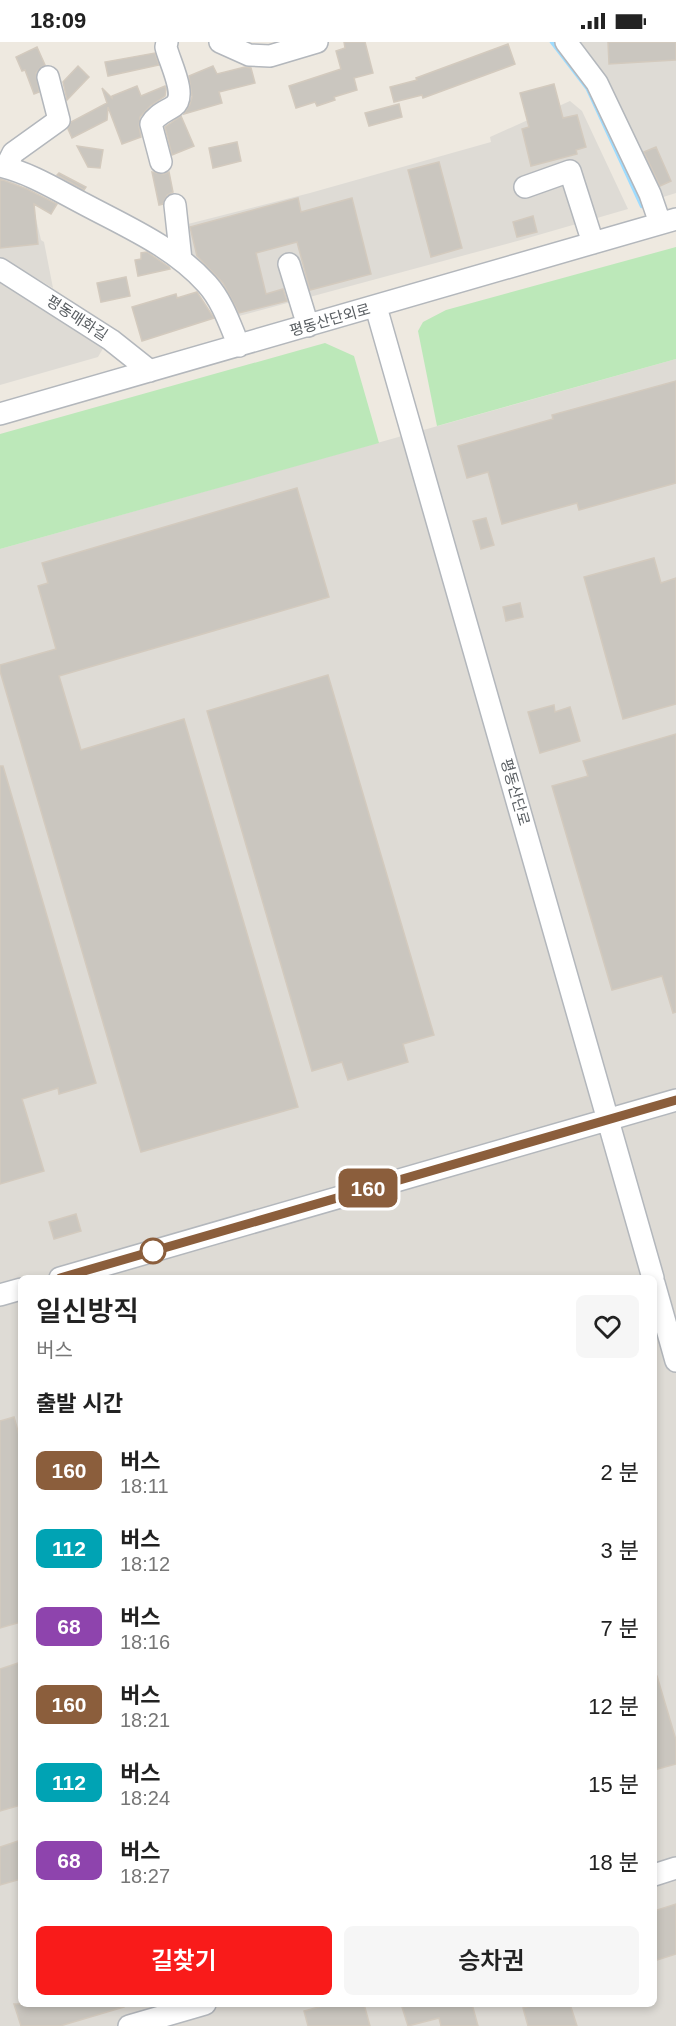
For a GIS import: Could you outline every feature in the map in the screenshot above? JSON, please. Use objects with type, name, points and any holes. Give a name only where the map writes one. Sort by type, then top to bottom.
[{"type":"street","points":[[161,162],[151,124],[163,111],[175,105],[179,99],[179,89],[166,46],[167,42]]},
{"type":"street","points":[[220,42],[249,55],[270,56],[317,42]]},
{"type":"street","name":"평동산단외로","points":[[0,414],[668,221],[650,194],[597,83],[566,42]]},
{"type":"street","points":[[48,77],[59,120],[13,153],[3,166],[50,185],[162,246],[181,260],[208,285],[221,304],[238,346]]},
{"type":"street","points":[[525,187],[570,171],[592,243]]},
{"type":"street","points":[[175,205],[181,260]]},
{"type":"street","points":[[290,264],[308,326]]},
{"type":"street","name":"평동매화길","points":[[0,269],[111,340],[150,371]]},
{"type":"street","name":"평동산단로","points":[[376,307],[651,1275]]},
{"type":"street","points":[[70,1275],[676,1100]]},
{"type":"street","points":[[0,1295],[18,1290]]},
{"type":"street","points":[[657,1294],[676,1361]]},
{"type":"street","points":[[657,1874],[676,1868]]},
{"type":"street","points":[[129,2026],[195,2007]]},
{"type":"shaded area","points":[[575,42],[676,42],[676,193],[660,198]]},
{"type":"shaded area","points":[[570,101],[582,111],[628,209],[239,316],[192,260],[184,225],[310,193],[491,142],[490,137]]},
{"type":"shaded area","points":[[0,172],[23,181],[9,203],[36,219],[41,240],[44,242],[53,288],[0,257]]},
{"type":"shaded area","points":[[0,279],[105,345],[98,357],[0,385]]},
{"type":"shaded area","points":[[676,359],[676,2026],[0,2026],[0,549]]},
{"type":"green space","points":[[676,247],[676,359],[437,426],[418,331],[423,322],[446,310]]},
{"type":"green space","points":[[325,343],[354,356],[379,443],[0,549],[0,434]]},
{"type":"building","points":[[344,42],[365,42],[373,73],[354,78],[357,90],[334,97],[335,100],[317,106],[315,102],[296,108],[289,86],[341,69],[336,51],[345,48]]},
{"type":"building","points":[[608,42],[676,42],[676,60],[609,64]]},
{"type":"building","points":[[508,44],[515,64],[423,98],[422,95],[394,102],[390,87],[417,80],[416,78]]},
{"type":"building","points":[[37,47],[45,65],[36,73],[39,92],[34,94],[25,70],[22,71],[16,57]]},
{"type":"building","points":[[155,53],[159,65],[108,76],[105,62]]},
{"type":"building","points":[[78,66],[89,77],[67,100],[63,82]]},
{"type":"building","points":[[213,66],[217,74],[245,67],[251,68],[255,83],[219,92],[222,103],[184,114],[192,97],[189,76]]},
{"type":"building","points":[[554,84],[563,118],[577,115],[586,147],[576,150],[577,154],[531,166],[522,129],[529,127],[520,93]]},
{"type":"building","points":[[137,86],[141,96],[165,86],[166,89],[165,96],[150,106],[140,117],[141,137],[122,144],[108,107],[107,120],[72,138],[68,129],[71,122],[107,103],[102,88],[112,98],[112,96]]},
{"type":"building","points":[[399,104],[402,117],[369,126],[365,113]]},
{"type":"building","points":[[181,116],[194,146],[172,155],[165,127]]},
{"type":"building","points":[[237,142],[241,161],[213,168],[209,148]]},
{"type":"building","points":[[77,146],[103,150],[100,168],[88,167]]},
{"type":"building","points":[[656,147],[671,181],[660,186],[644,152]]},
{"type":"building","points":[[439,162],[462,248],[431,257],[408,170]]},
{"type":"building","points":[[152,172],[164,174],[169,172],[173,192],[167,195],[163,204],[159,205]]},
{"type":"building","points":[[59,173],[86,187],[84,190],[57,175]]},
{"type":"building","points":[[0,179],[57,204],[51,214],[34,204],[38,244],[0,248]]},
{"type":"building","points":[[298,198],[301,212],[352,198],[371,274],[310,290],[297,242],[256,253],[266,294],[283,289],[287,301],[239,313],[223,283],[197,256],[190,227]]},
{"type":"building","points":[[533,216],[537,232],[517,237],[513,222]]},
{"type":"building","points":[[147,252],[170,269],[138,276],[135,260],[141,259],[141,253]]},
{"type":"building","points":[[126,277],[130,296],[101,302],[97,283]]},
{"type":"building","points":[[197,292],[214,318],[142,341],[132,307],[176,294],[177,298]]},
{"type":"building","points":[[676,381],[676,483],[579,510],[577,503],[502,524],[488,472],[467,478],[458,446],[553,419],[552,415]]},
{"type":"building","points":[[297,488],[329,597],[59,676],[81,750],[184,719],[298,1107],[141,1152],[0,665],[56,649],[38,586],[48,583],[42,563]]},
{"type":"building","points":[[486,518],[494,545],[481,549],[473,521]]},
{"type":"building","points":[[654,558],[661,583],[676,578],[676,704],[623,719],[584,577]]},
{"type":"building","points":[[520,603],[523,617],[506,621],[503,607]]},
{"type":"building","points":[[328,675],[434,1035],[403,1044],[408,1062],[348,1080],[342,1062],[312,1071],[207,711]]},
{"type":"building","points":[[554,705],[555,712],[570,707],[580,741],[540,753],[528,712]]},
{"type":"building","points":[[676,734],[676,1012],[673,1013],[662,976],[612,990],[552,786],[588,776],[583,761]]},
{"type":"building","points":[[0,766],[3,766],[96,1083],[59,1094],[58,1088],[22,1099],[44,1171],[0,1184]]},
{"type":"building","points":[[76,1214],[81,1231],[54,1239],[49,1222]]},
{"type":"building","points":[[14,1417],[18,1431],[18,1623],[0,1628],[0,1421]]},
{"type":"building","points":[[18,1663],[18,1806],[0,1811],[0,1669]]},
{"type":"building","points":[[657,1676],[676,1740],[676,1764],[657,1769]]},
{"type":"building","points":[[18,1841],[18,1880],[0,1885],[0,1847]]},
{"type":"building","points":[[676,1904],[676,1954],[657,1960],[657,1910]]},
{"type":"building","points":[[14,2004],[18,2004],[18,2007],[124,2007],[60,2026],[21,2026]]},
{"type":"building","points":[[319,2007],[365,2007],[370,2026],[308,2026],[304,2011]]},
{"type":"building","points":[[402,2007],[473,2007],[478,2026],[441,2026],[439,2018],[408,2026]]},
{"type":"building","points":[[571,2007],[577,2026],[528,2026],[523,2008]]},
{"type":"waterway","points":[[552,42],[588,89],[642,206]]},
{"type":"bus line","name":"160","points":[[70,1275],[676,1100]]}]
